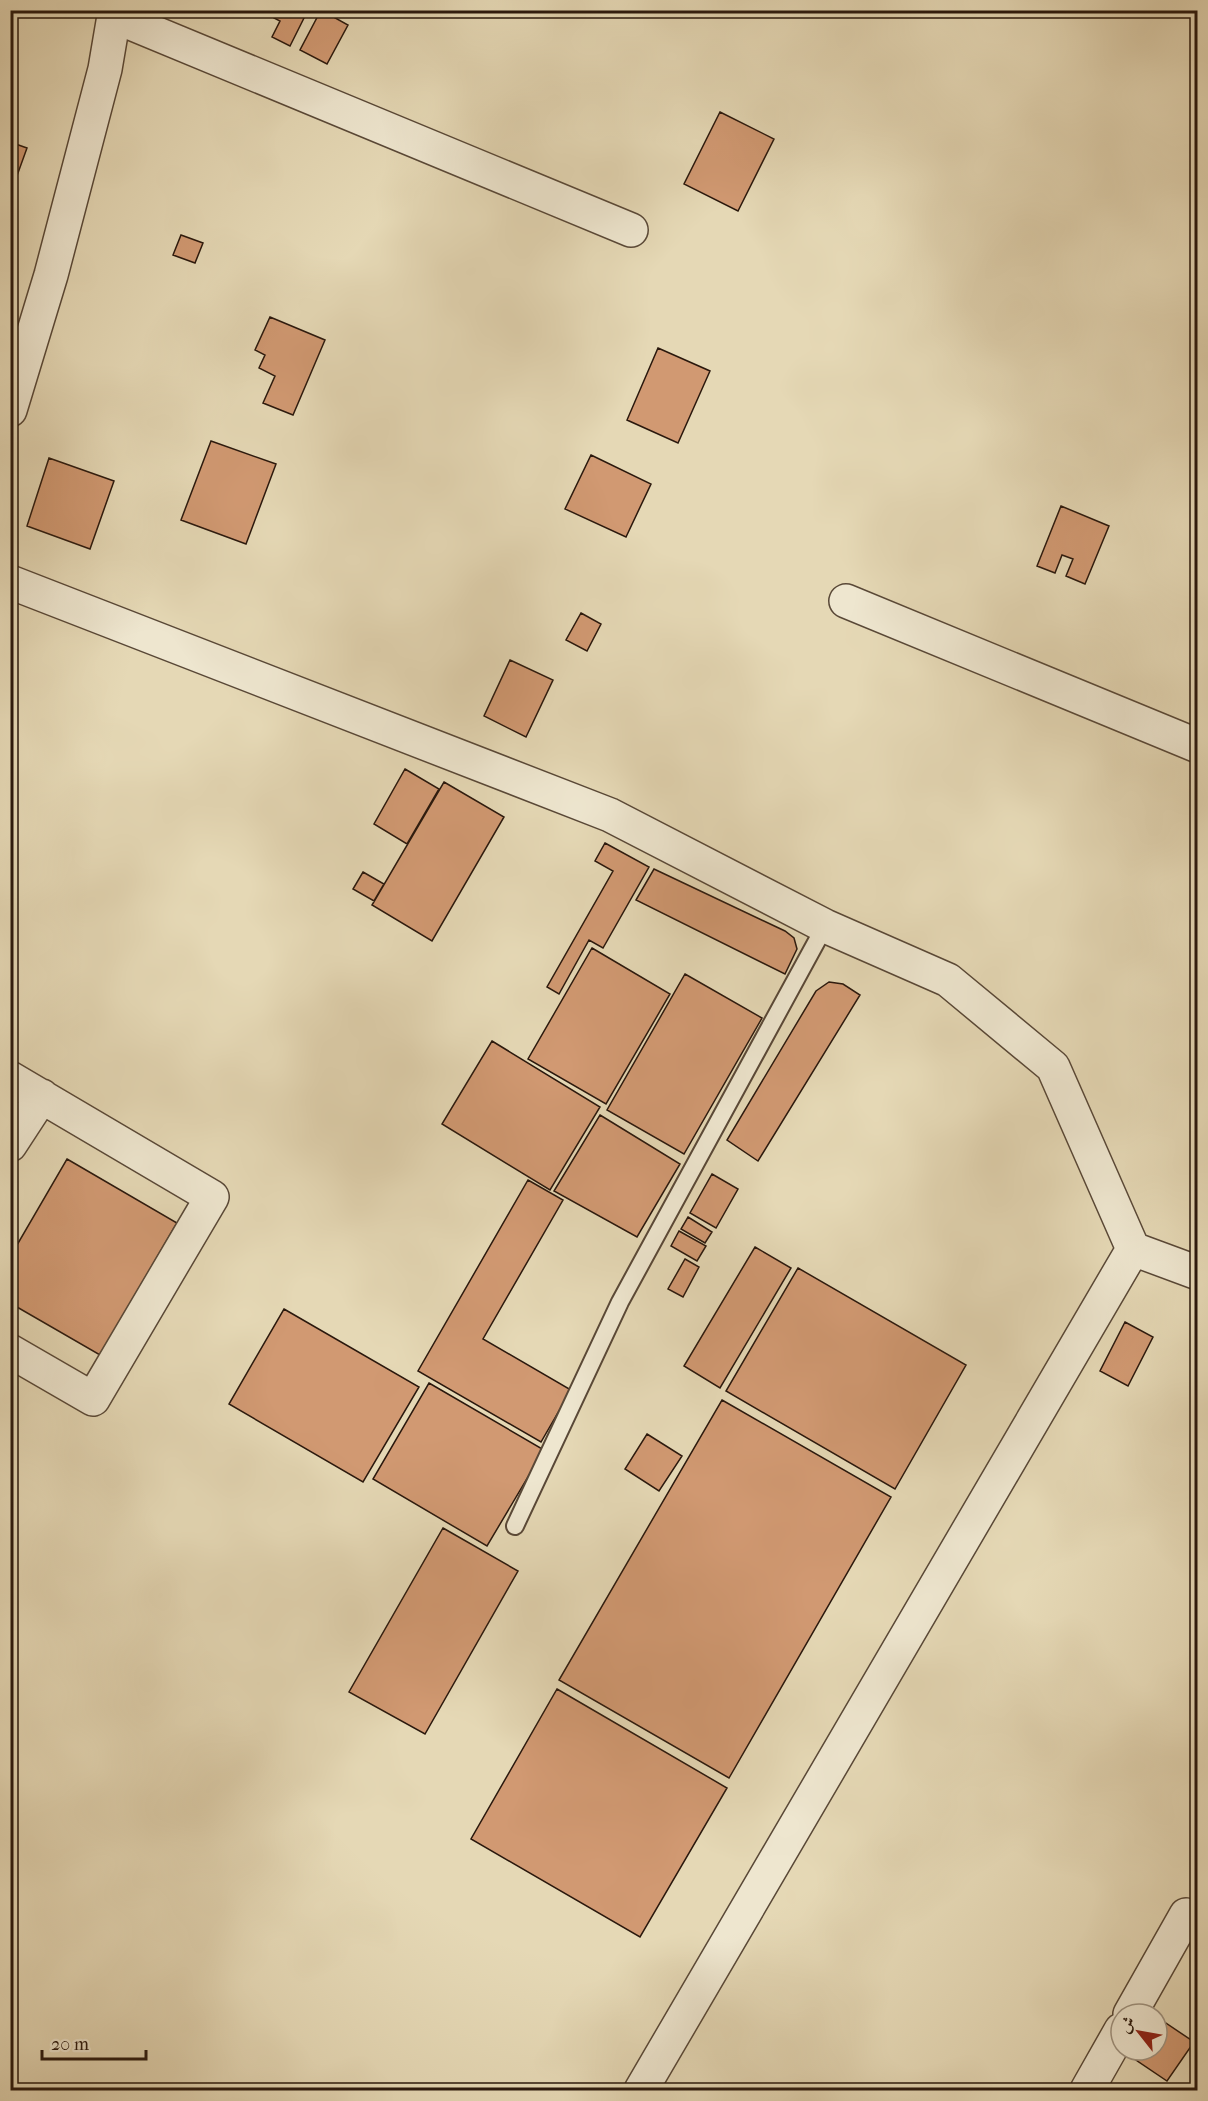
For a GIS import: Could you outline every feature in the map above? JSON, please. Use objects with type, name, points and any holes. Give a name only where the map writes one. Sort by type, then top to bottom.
[{"type":"street","points":[[10,410],[51,275],[105,69],[113,13],[631,230]]},
{"type":"street","points":[[10,582],[610,815],[825,926],[948,980],[1053,1067],[1133,1249],[1197,1273]]},
{"type":"street","points":[[846,601],[1197,746]]},
{"type":"street","points":[[10,1078],[212,1197],[93,1399],[10,1350]]},
{"type":"street","points":[[10,1145],[42,1096]]},
{"type":"street","points":[[641,2091],[1133,1249]]},
{"type":"street","points":[[1137,2002],[1186,1915],[1197,1923]]},
{"type":"street","points":[[1087,2091],[1109,2052]]},
{"type":"lane","points":[[515,1526],[620,1302],[825,926]]},
{"type":"building","points":[[279,10],[308,10],[290,46],[272,37],[280,21],[274,18]]},
{"type":"building","points":[[321,10],[348,25],[327,64],[300,50]]},
{"type":"building","points":[[720,112],[774,139],[738,211],[684,184]]},
{"type":"building","points":[[10,142],[27,148],[10,195]]},
{"type":"building","points":[[181,235],[203,243],[195,263],[173,255]]},
{"type":"building","points":[[270,317],[325,340],[293,415],[263,403],[275,376],[259,368],[265,355],[255,350]]},
{"type":"building","points":[[658,348],[710,371],[678,443],[627,420]]},
{"type":"building","points":[[211,441],[276,464],[246,544],[181,520]]},
{"type":"building","points":[[591,455],[651,484],[626,537],[565,509]]},
{"type":"building","points":[[49,458],[114,481],[90,549],[27,526]]},
{"type":"building","points":[[1061,506],[1109,526],[1085,584],[1066,576],[1073,559],[1062,555],[1055,573],[1037,566]]},
{"type":"building","points":[[581,613],[601,624],[587,651],[566,640]]},
{"type":"building","points":[[510,660],[553,680],[526,737],[484,716]]},
{"type":"building","points":[[405,769],[439,789],[407,844],[374,824]]},
{"type":"building","points":[[444,782],[504,817],[432,941],[372,905]]},
{"type":"building","points":[[605,843],[649,867],[603,948],[589,940],[559,994],[547,987],[613,871],[595,861]]},
{"type":"building","points":[[654,869],[785,931],[794,938],[797,949],[785,974],[636,900]]},
{"type":"building","points":[[363,872],[384,884],[374,901],[353,889]]},
{"type":"building","points":[[592,948],[670,994],[606,1104],[528,1059]]},
{"type":"building","points":[[685,974],[762,1018],[684,1154],[607,1110]]},
{"type":"building","points":[[829,982],[843,984],[860,995],[758,1161],[727,1140],[816,991]]},
{"type":"building","points":[[492,1041],[600,1107],[550,1190],[442,1124]]},
{"type":"building","points":[[600,1115],[680,1164],[637,1237],[554,1191]]},
{"type":"building","points":[[67,1159],[177,1223],[100,1355],[10,1303],[10,1257]]},
{"type":"building","points":[[712,1174],[738,1189],[716,1228],[690,1213]]},
{"type":"building","points":[[528,1180],[563,1200],[483,1339],[571,1390],[541,1442],[418,1371]]},
{"type":"building","points":[[688,1217],[712,1232],[705,1243],[681,1229]]},
{"type":"building","points":[[679,1231],[706,1246],[697,1261],[671,1246]]},
{"type":"building","points":[[755,1247],[791,1268],[720,1388],[684,1366]]},
{"type":"building","points":[[685,1259],[699,1267],[683,1297],[668,1289]]},
{"type":"building","points":[[798,1268],[966,1365],[895,1489],[726,1391]]},
{"type":"building","points":[[284,1309],[419,1387],[363,1482],[229,1404]]},
{"type":"building","points":[[1125,1322],[1153,1337],[1128,1386],[1100,1371]]},
{"type":"building","points":[[429,1383],[544,1450],[487,1546],[373,1479]]},
{"type":"building","points":[[722,1400],[891,1497],[729,1778],[559,1680]]},
{"type":"building","points":[[647,1434],[682,1456],[659,1491],[625,1469]]},
{"type":"building","points":[[443,1528],[518,1571],[425,1734],[349,1692]]},
{"type":"building","points":[[557,1689],[727,1788],[640,1937],[471,1839]]},
{"type":"building","points":[[1169,2025],[1194,2042],[1167,2081],[1139,2062],[1169,2062]]}]
